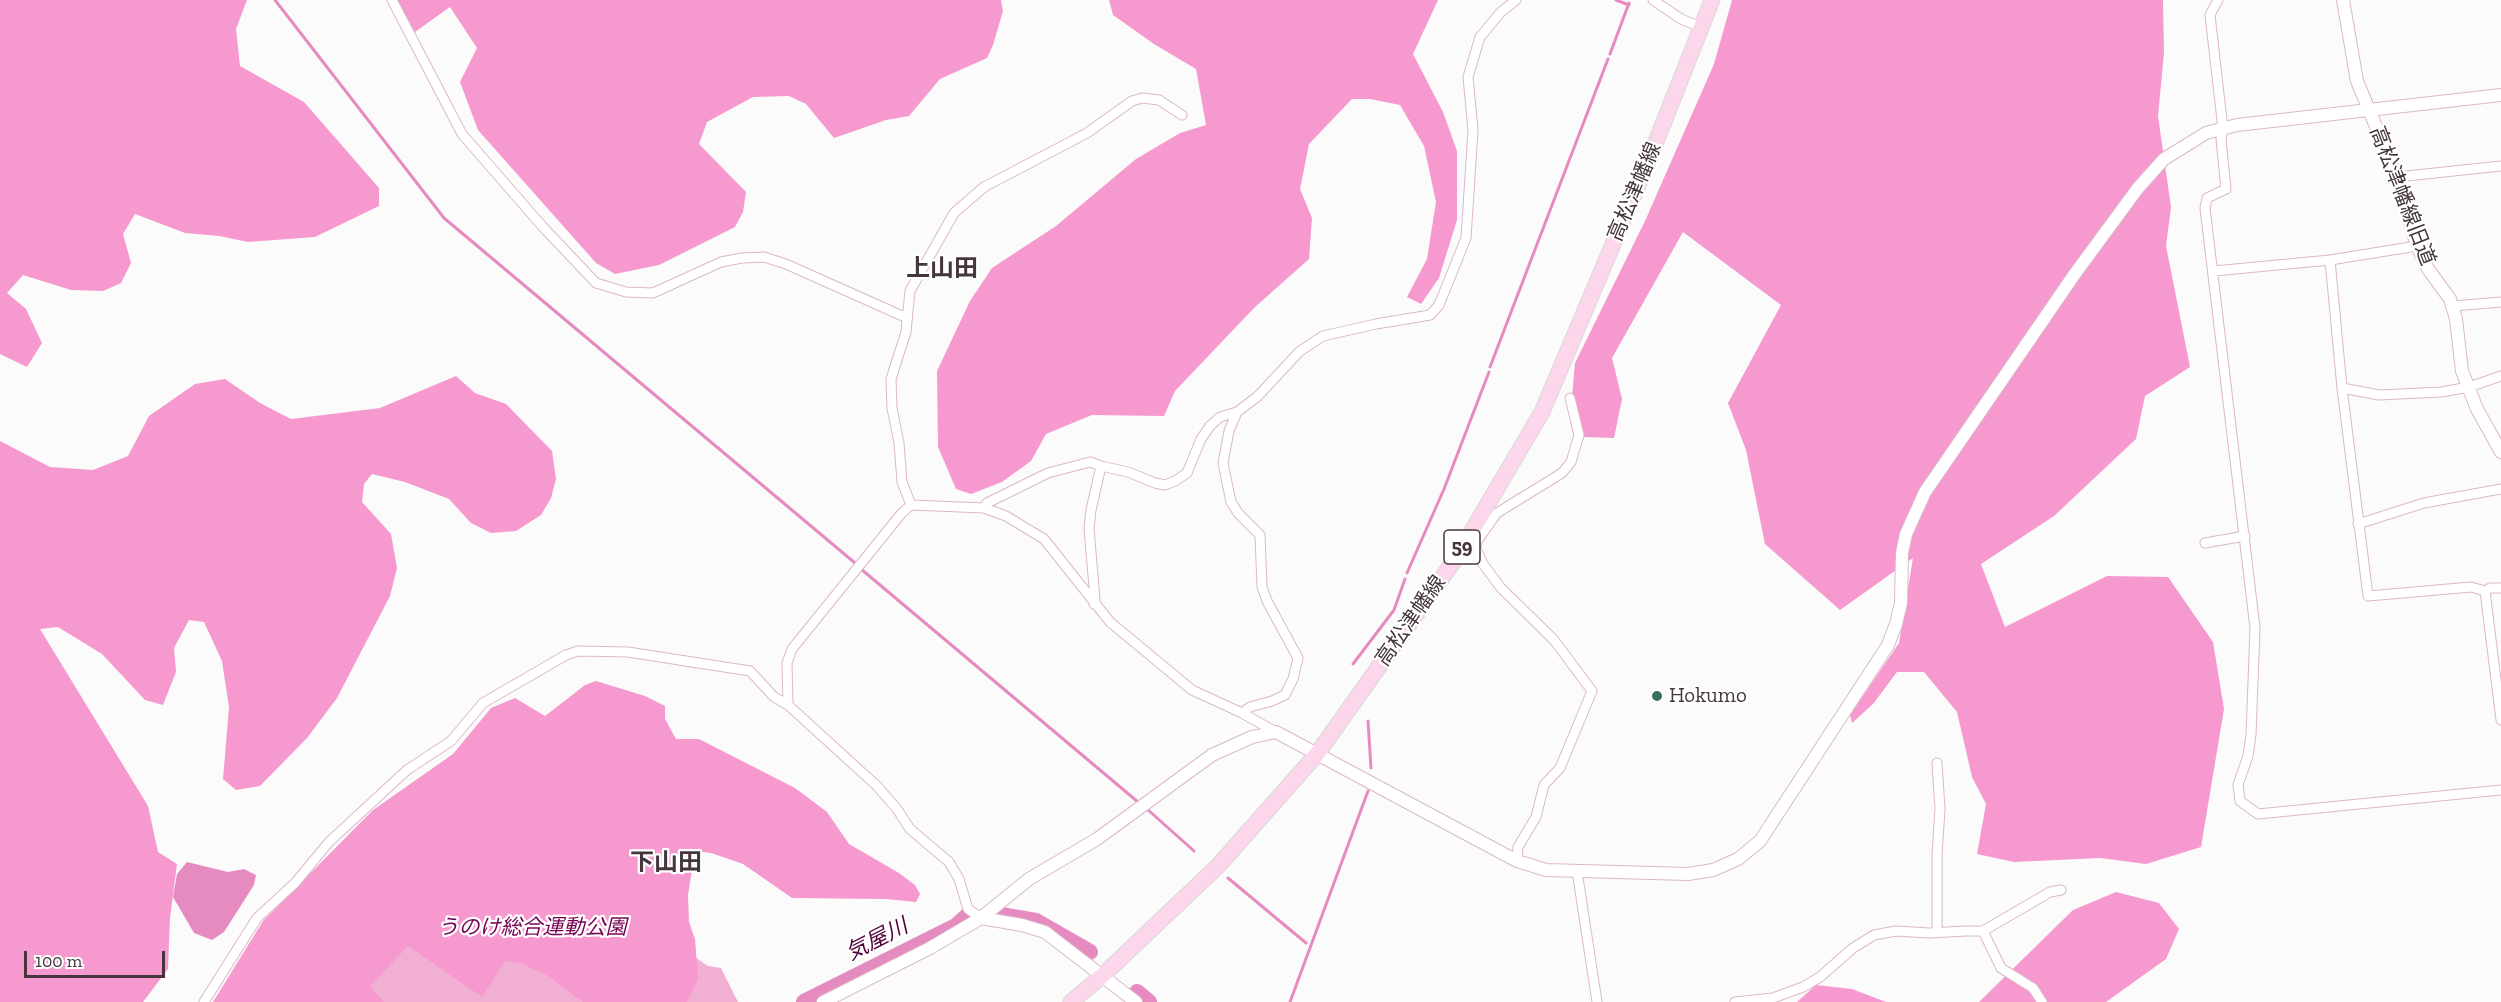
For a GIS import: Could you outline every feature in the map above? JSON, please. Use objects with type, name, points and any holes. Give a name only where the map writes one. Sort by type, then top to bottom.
[{"type":"main road","name":"高松津幡線","points":[[1071,1002],[1103,975],[1218,866],[1317,754],[1456,558],[1542,412],[1652,152],[1712,0]]},
{"type":"street","points":[[392,0],[462,134],[542,226],[596,283],[626,292],[653,293],[721,262],[764,257],[786,264],[907,318]]},
{"type":"street","points":[[984,508],[987,503],[1048,473],[1090,462],[1128,472],[1155,483],[1165,484],[1175,481],[1186,473],[1201,439],[1210,426],[1220,417],[1237,412],[1257,397],[1300,351],[1323,336],[1430,315],[1439,305],[1466,238],[1473,130],[1468,77],[1480,38],[1502,12],[1516,0]]},
{"type":"street","points":[[1653,0],[1681,20],[1701,27]]},
{"type":"street","points":[[2218,0],[2210,15],[2223,129],[2221,139],[2226,189],[2206,198],[2205,208],[2255,639],[2251,735],[2248,756],[2238,785],[2240,801],[2258,814],[2501,790]]},
{"type":"street","name":"高松津幡線旧道","points":[[2343,0],[2357,81],[2397,177],[2417,246],[2428,269],[2453,306],[2457,319],[2462,371],[2477,409],[2501,452]]},
{"type":"street","points":[[910,505],[984,508],[1006,516],[1044,539],[1110,622],[1192,690],[1242,713],[1517,861],[1546,870],[1696,873],[1713,870],[1738,859],[1760,841],[1888,645],[1896,624],[1900,603],[1902,554],[1906,534],[1925,492],[2074,275],[2138,188],[2164,159],[2206,133],[2223,129],[2501,95]]},
{"type":"street","points":[[910,505],[902,482],[900,443],[892,408],[891,379],[906,332],[910,291],[954,213],[984,187],[1087,134],[1132,101],[1142,98],[1159,100],[1182,115]]},
{"type":"street","points":[[2397,177],[2501,166]]},
{"type":"street","points":[[2214,271],[2330,260],[2417,246]]},
{"type":"street","points":[[2330,260],[2342,388],[2368,596],[2471,587],[2486,591],[2490,588],[2501,588]]},
{"type":"street","points":[[2453,306],[2501,302]]},
{"type":"street","points":[[2342,388],[2379,395],[2441,392],[2469,387],[2501,376]]},
{"type":"street","points":[[1517,861],[1518,847],[1536,817],[1544,784],[1560,768],[1592,691],[1554,640],[1502,588],[1476,549],[1479,536],[1497,513],[1562,473],[1571,462],[1579,435],[1570,398]]},
{"type":"street","points":[[1237,412],[1228,431],[1223,463],[1231,502],[1238,513],[1260,535],[1262,587],[1267,601],[1298,658],[1293,679],[1285,694],[1272,701],[1250,707],[1242,713]]},
{"type":"street","points":[[1094,603],[1089,529],[1101,466]]},
{"type":"street","points":[[2358,524],[2393,515],[2424,503],[2501,489]]},
{"type":"street","points":[[1494,494],[1511,504]]},
{"type":"street","points":[[788,705],[787,663],[792,649],[910,505]]},
{"type":"street","points":[[2205,543],[2244,536]]},
{"type":"street","points":[[2486,591],[2498,663],[2501,720]]},
{"type":"street","points":[[204,1002],[257,918],[295,883],[329,842],[407,770],[451,741],[483,702],[566,655],[578,651],[628,652],[750,670],[774,697],[788,705],[877,786],[897,809],[910,830],[949,862],[958,879],[968,909],[981,918],[1022,925],[1045,932],[1136,1002]]},
{"type":"street","points":[[823,1002],[930,948],[981,918],[1029,879],[1097,838],[1212,755],[1252,736],[1276,732]]},
{"type":"street","points":[[1937,763],[1940,809],[1936,855],[1937,932]]},
{"type":"street","points":[[1577,871],[1597,1002]]},
{"type":"street","points":[[1735,1002],[1773,998],[1803,987],[1820,977],[1853,948],[1874,935],[1896,931],[1983,932],[2050,892],[2061,890]]},
{"type":"street","points":[[1983,932],[2001,968],[2033,988],[2042,1002]]},
{"type":"shaded area","points":[[187,862],[228,872],[244,869],[256,875],[254,885],[224,932],[212,940],[194,933],[173,897],[177,874]]},
{"type":"shaded area","points":[[261,931],[688,952],[708,966],[721,968],[738,1002],[218,1002]]},
{"type":"green space","points":[[0,0],[247,0],[236,29],[240,66],[304,102],[379,188],[379,206],[315,237],[248,242],[219,236],[185,233],[135,214],[123,234],[131,263],[121,283],[103,291],[71,290],[23,275],[7,293],[26,309],[42,343],[27,367],[0,354]]},
{"type":"green space","points":[[397,0],[1001,0],[1003,11],[987,58],[940,79],[909,116],[886,120],[834,138],[806,104],[789,96],[753,97],[707,122],[699,144],[746,192],[743,212],[735,227],[659,265],[615,274],[596,263],[478,130],[460,82],[477,48],[450,7],[415,32]]},
{"type":"green space","points":[[1109,0],[1438,0],[1413,54],[1443,112],[1457,151],[1457,220],[1439,278],[1421,304],[1407,297],[1427,259],[1436,202],[1424,146],[1400,105],[1370,99],[1352,99],[1309,144],[1300,189],[1312,218],[1309,259],[1254,308],[1175,391],[1164,416],[1092,415],[1046,434],[1031,461],[1002,482],[971,494],[956,489],[938,447],[937,371],[970,301],[992,268],[1056,226],[1136,159],[1180,133],[1206,125],[1196,69],[1154,44],[1113,15]]},
{"type":"green space","points":[[1732,0],[2163,0],[2164,53],[2158,116],[2171,207],[2166,246],[2190,367],[2145,396],[2136,439],[2054,516],[1981,564],[2005,627],[2107,576],[2168,577],[2213,642],[2224,709],[2201,847],[2146,864],[2100,858],[2014,862],[1977,854],[1986,804],[1972,777],[1957,712],[1924,672],[1897,672],[1873,704],[1852,723],[1850,715],[1899,643],[1913,558],[1840,610],[1765,544],[1746,450],[1728,403],[1781,305],[1683,232],[1612,358],[1622,399],[1614,438],[1583,437],[1572,396],[1575,363],[1645,221],[1714,64]]},
{"type":"green space","points":[[456,376],[475,393],[506,404],[552,451],[556,479],[551,498],[541,515],[516,531],[491,533],[471,523],[449,499],[405,482],[372,474],[364,484],[362,502],[391,534],[397,568],[390,596],[337,698],[307,738],[260,786],[236,790],[223,779],[229,707],[222,661],[204,622],[189,620],[174,648],[176,672],[163,705],[145,700],[102,654],[58,627],[40,629],[148,806],[158,852],[177,864],[170,918],[168,969],[143,1002],[0,1002],[0,441],[50,467],[93,470],[128,456],[149,416],[195,384],[225,379],[260,403],[291,419],[380,408]]},
{"type":"green space","name":"うのけ総合運動公園","points":[[596,681],[645,696],[665,706],[665,719],[676,739],[699,739],[795,788],[827,812],[849,844],[915,885],[920,894],[916,902],[885,899],[792,898],[743,864],[711,853],[695,851],[688,895],[689,922],[695,939],[698,979],[687,1002],[583,1002],[548,976],[521,963],[505,961],[482,997],[408,946],[370,986],[384,1002],[213,1002],[263,921],[373,810],[453,754],[491,708],[515,698],[545,716],[585,685]]},
{"type":"green space","points":[[2116,892],[2159,903],[2179,929],[2166,959],[2106,1002],[1979,1002],[2073,910]]},
{"type":"green space","points":[[1816,985],[1852,989],[1886,1002],[1797,1002]]},
{"type":"waterway","points":[[275,0],[444,218],[855,563]]},
{"type":"waterway","points":[[1616,0],[1629,5]]},
{"type":"waterway","points":[[1610,54],[1629,3]]},
{"type":"waterway","points":[[1490,367],[1608,59]]},
{"type":"waterway","points":[[1407,573],[1444,489],[1489,372]]},
{"type":"waterway","points":[[861,569],[1138,802]]},
{"type":"waterway","points":[[1353,664],[1394,610],[1405,579]]},
{"type":"waterway","points":[[1368,721],[1371,768]]},
{"type":"waterway","points":[[1290,1002],[1368,791]]},
{"type":"waterway","points":[[1147,809],[1194,851]]},
{"type":"waterway","points":[[1228,878],[1306,943]]},
{"type":"waterway","name":"気屋川","points":[[804,1002],[956,926],[968,915]]},
{"type":"waterway","name":"気屋川","points":[[1001,915],[1036,921],[1090,952]]},
{"type":"waterway","name":"気屋川","points":[[1137,992],[1149,1002]]},
{"type":"place","name":"Hokumo","points":[[1657,696]]},
{"type":"district","name":"上山田","points":[[942,269]]},
{"type":"district","name":"下山田","points":[[666,863]]}]
